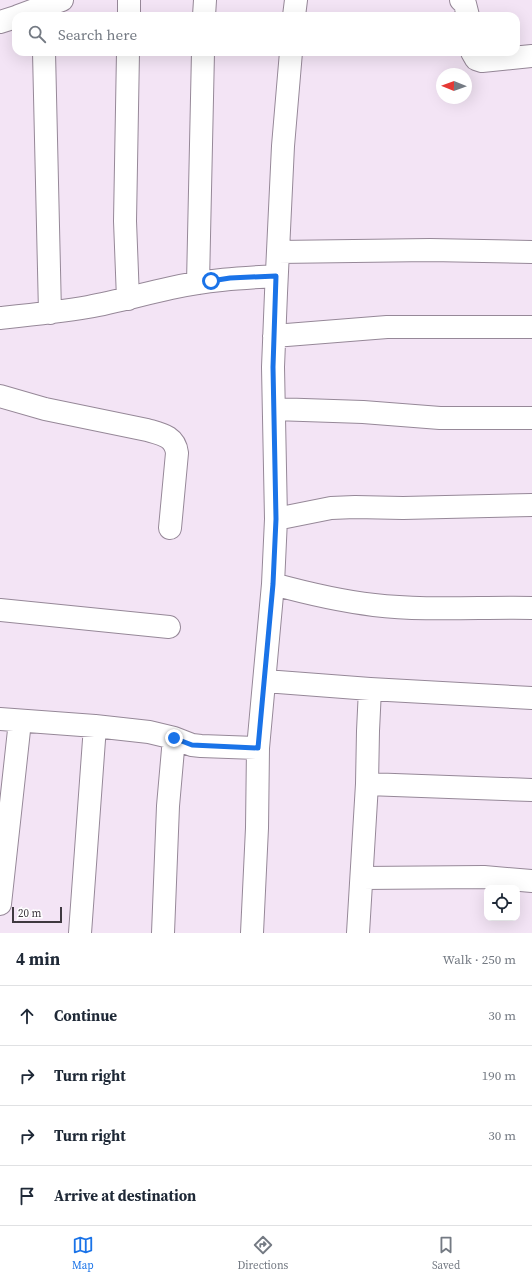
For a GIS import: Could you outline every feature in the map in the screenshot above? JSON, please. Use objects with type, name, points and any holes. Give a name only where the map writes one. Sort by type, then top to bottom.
[{"type":"street","points":[[128,12],[129,0]]},
{"type":"street","points":[[204,12],[205,0]]},
{"type":"street","points":[[294,12],[296,0]]},
{"type":"street","points":[[462,0],[465,4],[467,12]]},
{"type":"street","points":[[34,12],[50,8]]},
{"type":"street","points":[[0,22],[12,18]]},
{"type":"street","points":[[44,56],[50,313]]},
{"type":"street","points":[[128,56],[125,222],[128,299]]},
{"type":"street","points":[[198,283],[203,56]]},
{"type":"street","points":[[252,933],[257,828],[258,748],[273,584],[276,519],[273,367],[283,146],[291,56]]},
{"type":"street","points":[[474,56],[476,59],[482,61],[532,56]]},
{"type":"street","points":[[278,252],[423,250],[532,252]]},
{"type":"street","points":[[0,318],[50,313],[128,299],[170,288],[230,278],[276,276]]},
{"type":"street","points":[[274,336],[387,327],[532,327]]},
{"type":"street","points":[[0,396],[45,409],[147,430],[163,435],[173,441],[176,446],[177,453],[170,528]]},
{"type":"street","points":[[274,409],[363,412],[440,418],[532,418]]},
{"type":"street","points":[[276,519],[337,508],[532,505]]},
{"type":"street","points":[[273,584],[339,600],[374,605],[417,608],[532,608]]},
{"type":"street","points":[[0,610],[169,627]]},
{"type":"street","points":[[265,681],[370,689],[532,698]]},
{"type":"street","points":[[358,933],[367,784],[370,689]]},
{"type":"street","points":[[0,904],[10,720],[96,726],[150,732],[174,738],[196,746],[258,748]]},
{"type":"street","points":[[80,933],[96,726]]},
{"type":"street","points":[[163,933],[168,806],[174,738]]},
{"type":"street","points":[[367,784],[532,790]]},
{"type":"street","points":[[362,878],[484,877],[532,881]]},
{"type":"route","points":[[174,738],[192,745],[258,748],[273,584],[276,519],[273,367],[276,276],[230,278],[211,281]]}]
